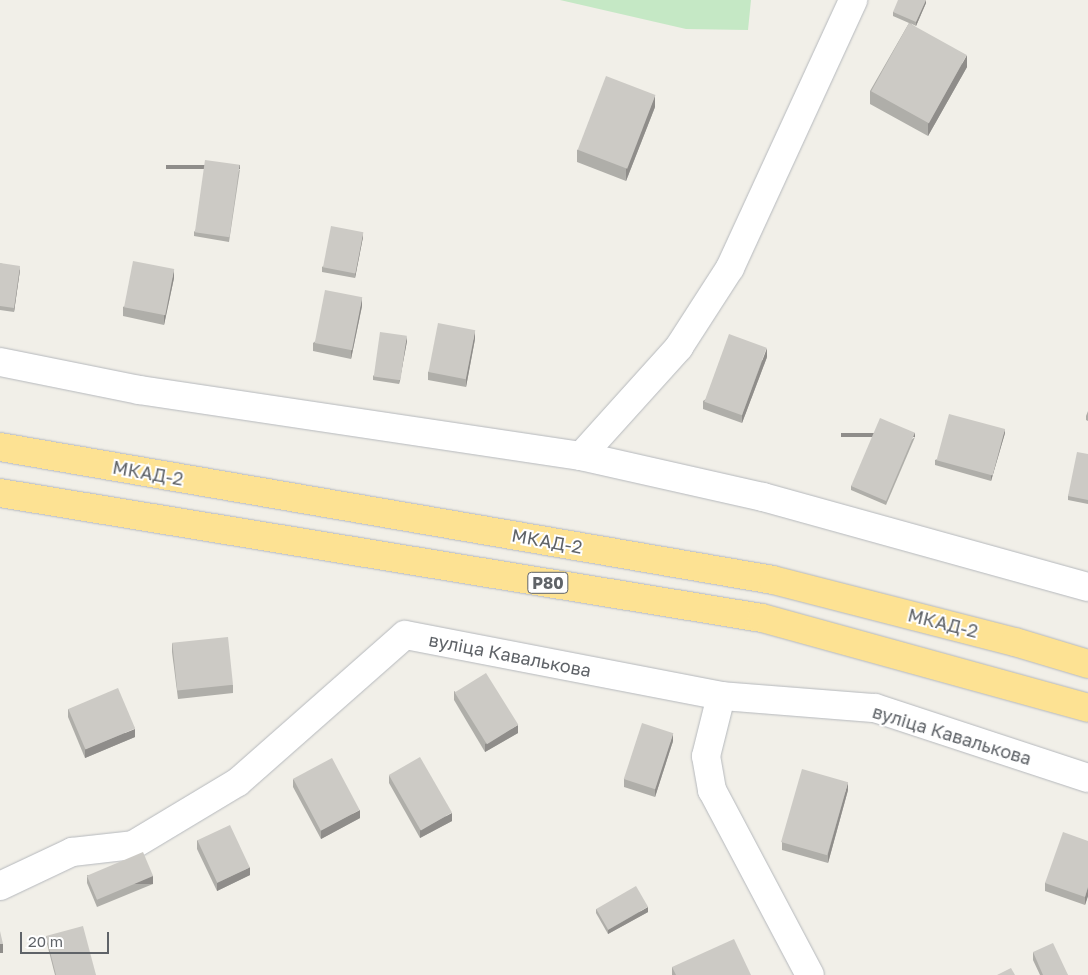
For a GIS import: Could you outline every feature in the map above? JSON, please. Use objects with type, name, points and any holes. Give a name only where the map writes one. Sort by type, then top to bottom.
[{"type":"highway","name":"МКАД-2","points":[[0,447],[772,580],[996,637],[1088,664]]},
{"type":"highway","name":"Р80","points":[[0,493],[762,618],[1088,708]]},
{"type":"street","points":[[581,456],[678,347],[730,268],[853,0]]},
{"type":"street","points":[[0,362],[139,390],[581,456],[763,497],[1088,587]]},
{"type":"street","name":"вуліца Кавалькова","points":[[0,886],[72,852],[133,845],[238,782],[405,635],[721,696],[876,708],[1088,778]]},
{"type":"street","points":[[721,696],[706,756],[712,790],[810,975]]},
{"type":"green space","points":[[560,0],[751,0],[748,30],[686,29]]},
{"type":"building","points":[[898,0],[926,0],[916,22],[893,12]]},
{"type":"building","points":[[909,23],[967,55],[929,123],[871,91]]},
{"type":"building","points":[[606,76],[655,95],[627,169],[578,150]]},
{"type":"building","points":[[205,160],[240,165],[229,237],[195,232]]},
{"type":"building","points":[[331,226],[363,232],[355,274],[323,267]]},
{"type":"building","points":[[133,261],[174,269],[165,315],[124,307]]},
{"type":"building","points":[[0,263],[20,266],[14,308],[0,306]]},
{"type":"building","points":[[325,290],[362,297],[352,350],[315,343]]},
{"type":"building","points":[[438,323],[475,330],[466,379],[428,372]]},
{"type":"building","points":[[380,332],[407,336],[400,380],[374,377]]},
{"type":"building","points":[[729,334],[767,348],[742,415],[704,402]]},
{"type":"building","points":[[949,414],[1005,429],[993,475],[937,460]]},
{"type":"building","points":[[880,418],[915,433],[886,501],[851,486]]},
{"type":"building","points":[[1077,452],[1088,454],[1088,500],[1068,496]]},
{"type":"building","points":[[228,637],[233,685],[177,691],[172,643]]},
{"type":"building","points":[[486,673],[518,725],[487,744],[455,693]]},
{"type":"building","points":[[118,688],[135,729],[85,750],[68,709]]},
{"type":"building","points":[[642,723],[673,733],[655,789],[624,779]]},
{"type":"building","points":[[420,757],[452,812],[421,830],[389,775]]},
{"type":"building","points":[[332,758],[360,810],[321,831],[293,779]]},
{"type":"building","points":[[802,769],[848,782],[827,855],[781,842]]},
{"type":"building","points":[[230,825],[250,868],[217,883],[197,840]]},
{"type":"building","points":[[1063,832],[1088,841],[1088,887],[1085,897],[1045,883]]},
{"type":"building","points":[[143,852],[153,876],[97,900],[87,876]]},
{"type":"building","points":[[636,886],[648,907],[608,930],[596,909]]},
{"type":"building","points":[[83,926],[96,975],[56,975],[46,936]]},
{"type":"building","points":[[0,931],[3,944],[0,944]]},
{"type":"building","points":[[734,939],[751,975],[676,975],[672,967]]},
{"type":"building","points":[[1053,943],[1068,975],[1043,975],[1033,952]]},
{"type":"building","points":[[1011,968],[1015,975],[997,975]]}]
